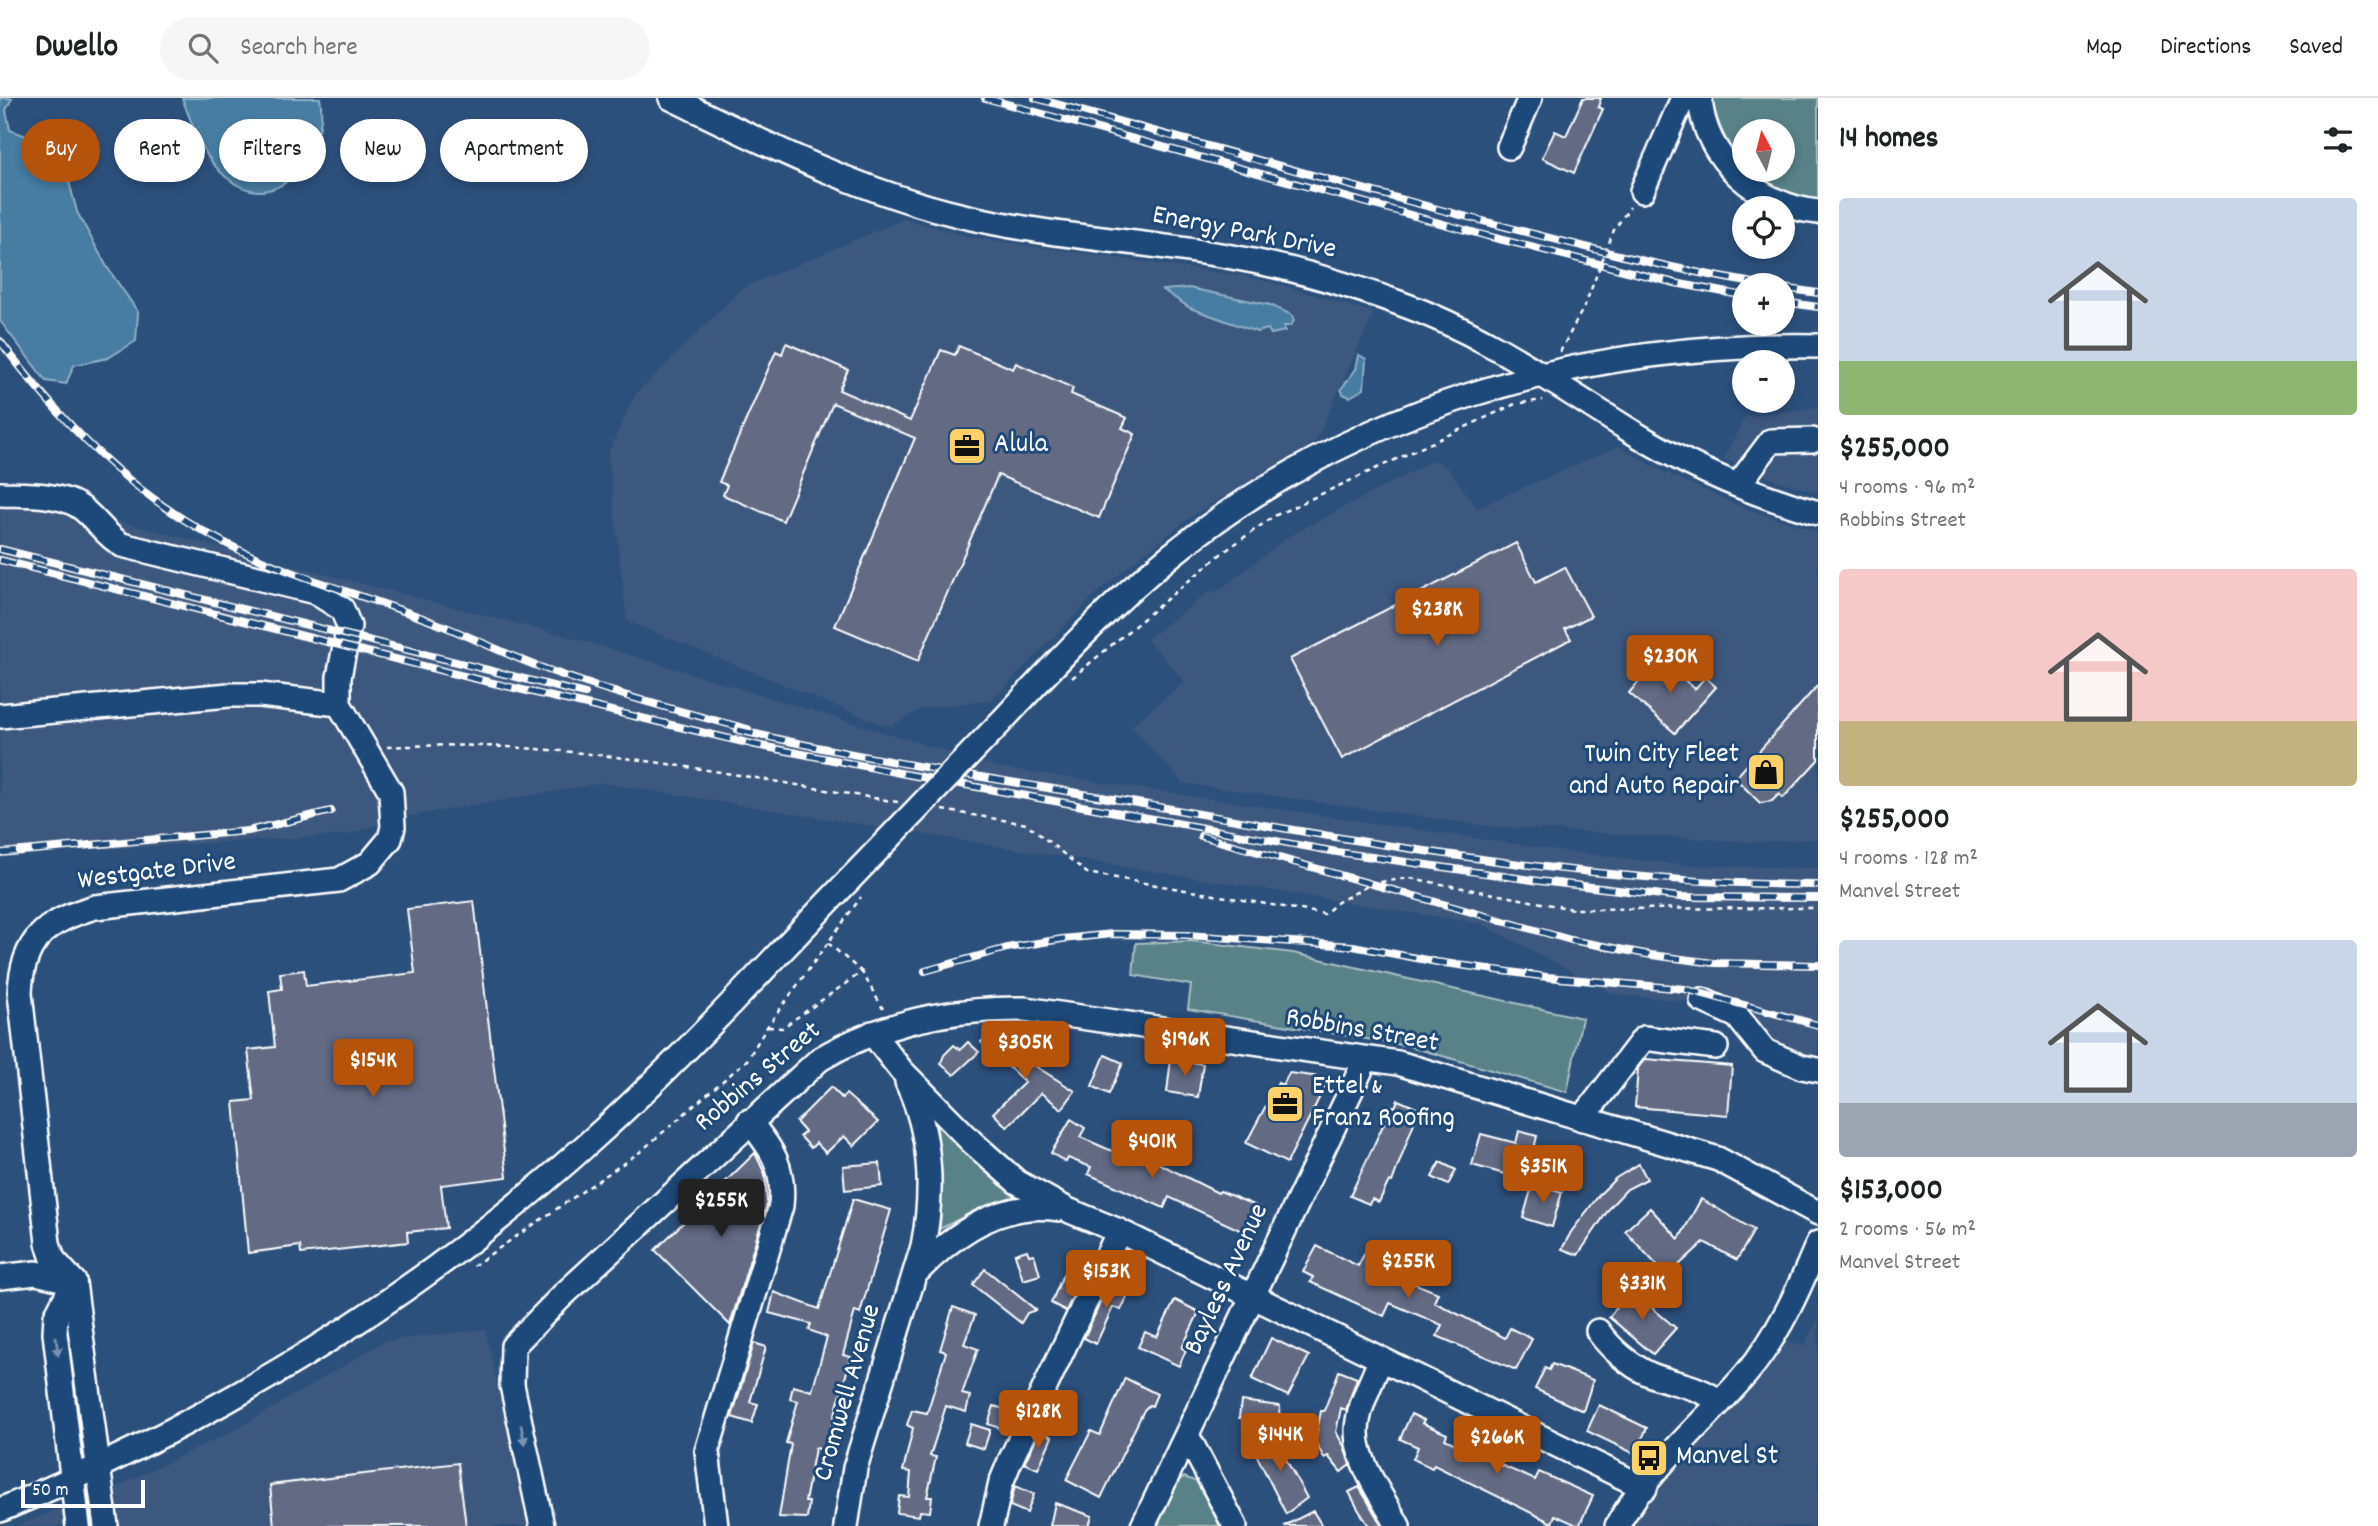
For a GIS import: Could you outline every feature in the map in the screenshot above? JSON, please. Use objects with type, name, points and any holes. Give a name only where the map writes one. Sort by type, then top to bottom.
[{"type":"street","name":"Energy Park Drive","points":[[671,98],[806,163],[911,202],[1021,228],[1230,256],[1305,273],[1434,317],[1542,373],[1659,447],[1738,485],[1818,513]]},
{"type":"street","points":[[1509,147],[1530,98]]},
{"type":"street","points":[[1642,191],[1683,98]]},
{"type":"street","points":[[1700,98],[1712,138],[1739,177],[1777,202],[1818,212]]},
{"type":"street","points":[[0,1510],[100,1467],[200,1416],[302,1357],[414,1283],[494,1223],[636,1099],[1105,613],[1172,555],[1242,503],[1320,457],[1398,421],[1476,391],[1542,373],[1613,358],[1690,349],[1818,346]]},
{"type":"street","points":[[1738,485],[1771,441],[1812,440]]},
{"type":"street","points":[[0,494],[51,498],[78,506],[108,538],[122,545],[315,592],[342,609],[349,626],[339,677],[339,704],[364,748]]},
{"type":"street","points":[[0,716],[229,695],[260,695],[339,704]]},
{"type":"street","name":"Westgate Drive","points":[[74,1282],[53,1259],[48,1243],[20,993],[21,968],[30,947],[46,928],[67,915],[95,907],[339,880],[357,872],[383,850],[393,827],[391,792],[364,748]]},
{"type":"street","points":[[1702,1000],[1737,1016],[1765,1051],[1802,1067],[1818,1070]]},
{"type":"street","name":"Robbins Street","points":[[542,1526],[510,1368],[513,1346],[749,1121],[820,1059],[883,1030],[957,1013],[1025,1009],[1398,1063],[1718,1159],[1818,1213]]},
{"type":"street","points":[[883,1030],[901,1070],[994,1164],[1017,1182],[1070,1211],[1119,1231],[1645,1488]]},
{"type":"street","points":[[1582,1119],[1644,1038],[1716,1047]]},
{"type":"street","name":"Bayless Avenue","points":[[1143,1526],[1366,1059]]},
{"type":"street","name":"Cromwell Avenue","points":[[846,1526],[855,1468],[929,1215],[930,1176],[920,1113],[901,1070]]},
{"type":"street","points":[[716,1526],[707,1451],[782,1199],[783,1179],[778,1165],[772,1151],[749,1121]]},
{"type":"street","name":"Cromwell Avenue","points":[[913,1277],[957,1236],[978,1224],[1023,1209],[1047,1207],[1070,1211]]},
{"type":"street","points":[[991,1526],[1001,1483],[1010,1461],[1119,1231]]},
{"type":"street","points":[[1617,1526],[1645,1488],[1765,1350],[1803,1282],[1818,1243]]},
{"type":"street","points":[[0,1277],[36,1273],[74,1282]]},
{"type":"street","points":[[74,1282],[106,1526]]},
{"type":"street","points":[[74,1282],[56,1316],[55,1333],[78,1526]]},
{"type":"street","points":[[1598,1331],[1625,1359],[1649,1374],[1697,1387],[1720,1402]]},
{"type":"street","points":[[1380,1360],[1359,1415],[1358,1441],[1359,1450],[1398,1526]]},
{"type":"street","points":[[1187,1435],[1235,1526]]},
{"type":"path","points":[[1558,354],[1586,305],[1614,230],[1642,191]]},
{"type":"path","points":[[1071,678],[1185,587],[1221,554],[1275,516],[1515,405],[1545,400]]},
{"type":"path","points":[[364,748],[444,743],[538,749],[680,766],[907,804]]},
{"type":"path","points":[[934,808],[1027,824],[1087,873],[1324,914],[1338,902],[1373,883],[1410,878],[1573,909],[1818,908]]},
{"type":"path","points":[[828,943],[862,972],[883,1030]]},
{"type":"path","points":[[767,1027],[782,1028],[862,972]]},
{"type":"shaded area","points":[[0,98],[12,98],[6,110],[10,130],[21,134],[21,182],[69,182],[77,212],[107,267],[138,312],[136,341],[108,358],[74,365],[66,384],[46,381],[0,321]]},
{"type":"shaded area","points":[[182,98],[320,98],[321,119],[219,119],[219,170],[205,150],[205,119],[190,119]]},
{"type":"shaded area","points":[[234,182],[285,182],[264,191],[245,189]]},
{"type":"shaded area","points":[[905,219],[970,237],[1243,276],[1374,313],[1315,442],[1192,516],[1130,565],[1096,594],[992,700],[923,708],[891,726],[627,621],[608,453],[635,395],[744,287]]},
{"type":"shaded area","points":[[1189,288],[1270,305],[1292,315],[1294,321],[1290,326],[1284,326],[1285,331],[1271,334],[1268,329],[1257,332],[1190,308],[1163,290]]},
{"type":"shaded area","points":[[1359,355],[1366,359],[1364,389],[1350,397],[1343,394],[1341,389],[1356,369]]},
{"type":"shaded area","points":[[1818,407],[1818,493],[1724,459],[1745,417],[1795,413],[1795,410]]},
{"type":"shaded area","points":[[1619,446],[1658,469],[1744,508],[1818,532],[1818,839],[1756,842],[1488,826],[1183,783],[1131,726],[1185,682],[1147,639],[1212,590],[1216,593],[1286,538],[1434,460],[1449,469],[1477,508]]},
{"type":"shaded area","points":[[0,491],[581,640],[997,767],[1568,852],[1683,865],[1818,868],[1818,1062],[1694,1002],[1614,994],[1482,924],[603,783],[398,818],[345,835],[0,855]]},
{"type":"shaded area","points":[[1818,1319],[1818,1526],[1632,1526],[1655,1493],[1768,1368],[1786,1341],[1804,1346]]},
{"type":"shaded area","points":[[485,1329],[529,1526],[17,1526],[125,1483],[239,1428],[385,1341]]},
{"type":"green space","points":[[1711,98],[1818,98],[1818,200],[1790,196],[1769,182],[1796,182],[1796,119],[1732,119],[1732,149]]},
{"type":"green space","points":[[1192,941],[1293,953],[1582,1018],[1567,1092],[1408,1046],[1188,1009],[1191,985],[1133,975],[1136,943]]},
{"type":"green space","points":[[937,1127],[942,1127],[976,1164],[1012,1192],[1013,1198],[974,1211],[940,1229],[942,1178]]},
{"type":"green space","points":[[1184,1477],[1197,1482],[1220,1526],[1153,1526],[1174,1482]]},
{"type":"building","points":[[1583,98],[1601,98],[1598,107],[1603,109],[1574,173],[1542,158],[1555,131],[1566,136]]},
{"type":"building","points":[[786,343],[848,370],[839,390],[910,421],[941,350],[955,355],[959,346],[1013,369],[1016,363],[1073,388],[1071,394],[1127,418],[1122,428],[1135,434],[1099,518],[998,475],[918,661],[835,626],[915,438],[833,403],[783,521],[723,495],[727,485],[719,482],[776,351],[782,354]]},
{"type":"building","points":[[1516,543],[1536,582],[1565,567],[1591,616],[1565,629],[1571,639],[1342,759],[1290,659]]},
{"type":"building","points":[[1659,658],[1695,689],[1705,677],[1716,687],[1675,733],[1629,693]]},
{"type":"building","points":[[1818,685],[1818,760],[1783,798],[1779,794],[1772,801],[1760,803],[1739,782],[1738,775]]},
{"type":"building","points":[[474,901],[507,1177],[441,1185],[446,1228],[407,1232],[408,1242],[301,1254],[300,1246],[248,1253],[234,1102],[254,1100],[248,1050],[275,1047],[269,991],[282,989],[280,973],[304,970],[306,986],[415,973],[407,909]]},
{"type":"building","points":[[994,1029],[1032,1064],[1075,1091],[1062,1109],[1041,1093],[1007,1127],[993,1113],[1025,1082],[981,1042]]},
{"type":"building","points":[[968,1042],[979,1052],[954,1075],[941,1063],[944,1055],[954,1045],[960,1050]]},
{"type":"building","points":[[1105,1055],[1123,1063],[1109,1094],[1092,1086]]},
{"type":"building","points":[[1171,1059],[1203,1064],[1198,1097],[1167,1092]]},
{"type":"building","points":[[1645,1059],[1732,1066],[1728,1115],[1635,1107],[1638,1068]]},
{"type":"building","points":[[1289,1073],[1329,1078],[1287,1163],[1246,1143],[1278,1083],[1283,1085]]},
{"type":"building","points":[[831,1087],[842,1098],[846,1094],[878,1122],[854,1146],[844,1136],[826,1153],[816,1143],[811,1148],[800,1136],[805,1132],[796,1122]]},
{"type":"building","points":[[1398,1100],[1419,1109],[1392,1182],[1389,1181],[1379,1202],[1372,1199],[1369,1204],[1350,1196],[1392,1106],[1395,1107]]},
{"type":"building","points":[[1071,1119],[1085,1128],[1080,1137],[1128,1158],[1132,1150],[1218,1193],[1220,1191],[1259,1207],[1246,1233],[1169,1197],[1164,1208],[1088,1174],[1091,1167],[1068,1158],[1066,1162],[1051,1153]]},
{"type":"building","points":[[1519,1131],[1537,1136],[1528,1174],[1509,1170],[1508,1175],[1472,1165],[1481,1134],[1516,1143]]},
{"type":"building","points":[[755,1153],[765,1174],[767,1204],[730,1325],[655,1250]]},
{"type":"building","points":[[1440,1162],[1456,1170],[1448,1185],[1432,1177]]},
{"type":"building","points":[[880,1163],[882,1186],[845,1190],[843,1166]]},
{"type":"building","points":[[1639,1164],[1647,1179],[1627,1189],[1611,1206],[1578,1255],[1562,1249],[1571,1232],[1600,1194],[1616,1178]]},
{"type":"building","points":[[1533,1183],[1562,1192],[1552,1227],[1523,1218]]},
{"type":"building","points":[[853,1199],[891,1210],[860,1313],[855,1311],[843,1355],[851,1357],[825,1450],[815,1448],[805,1502],[809,1502],[807,1518],[779,1517],[791,1444],[786,1443],[798,1401],[790,1399],[793,1386],[812,1391],[827,1337],[809,1330],[811,1324],[769,1313],[774,1292],[819,1309]]},
{"type":"building","points":[[1701,1199],[1754,1230],[1737,1260],[1704,1242],[1667,1276],[1625,1231],[1650,1208],[1679,1239]]},
{"type":"building","points":[[1371,1241],[1414,1262],[1406,1280],[1438,1293],[1434,1302],[1505,1338],[1510,1328],[1532,1339],[1516,1370],[1437,1336],[1442,1325],[1390,1303],[1384,1316],[1310,1282],[1313,1277],[1303,1272],[1317,1246],[1358,1266]]},
{"type":"building","points":[[1027,1250],[1029,1255],[1034,1254],[1040,1275],[1023,1280],[1015,1254]]},
{"type":"building","points":[[1071,1256],[1088,1264],[1066,1311],[1051,1303]]},
{"type":"building","points":[[985,1269],[1036,1310],[1027,1313],[1021,1323],[973,1285]]},
{"type":"building","points":[[1110,1282],[1130,1291],[1121,1310],[1113,1307],[1096,1344],[1084,1338]]},
{"type":"building","points":[[1631,1290],[1676,1328],[1653,1354],[1609,1317]]},
{"type":"building","points":[[1175,1300],[1199,1312],[1182,1348],[1186,1350],[1179,1366],[1138,1347],[1145,1332],[1157,1337]]},
{"type":"building","points":[[953,1307],[975,1315],[964,1344],[978,1349],[962,1394],[970,1396],[966,1412],[946,1406],[930,1456],[936,1457],[927,1497],[932,1497],[930,1512],[920,1511],[919,1516],[897,1513],[899,1496],[909,1497],[911,1472],[903,1471],[913,1428],[907,1425],[912,1410],[927,1413],[946,1352],[940,1350]]},
{"type":"building","points":[[1271,1338],[1309,1356],[1288,1396],[1252,1379]]},
{"type":"building","points":[[754,1343],[766,1347],[750,1402],[758,1404],[752,1423],[732,1417]]},
{"type":"building","points":[[1552,1364],[1593,1380],[1583,1411],[1535,1389],[1545,1368],[1549,1370]]},
{"type":"building","points":[[1339,1371],[1357,1378],[1346,1410],[1341,1408],[1336,1432],[1350,1465],[1341,1472],[1328,1456],[1324,1458],[1315,1441],[1321,1411],[1324,1411]]},
{"type":"building","points":[[1125,1378],[1157,1394],[1152,1406],[1149,1405],[1144,1410],[1101,1498],[1066,1480],[1091,1431],[1100,1435]]},
{"type":"building","points":[[1241,1401],[1280,1406],[1278,1424],[1239,1418]]},
{"type":"building","points":[[1599,1405],[1647,1428],[1635,1454],[1587,1431]]},
{"type":"building","points":[[994,1406],[1008,1410],[1002,1429],[988,1424]]},
{"type":"building","points":[[1411,1414],[1424,1420],[1422,1423],[1447,1434],[1445,1439],[1478,1455],[1535,1480],[1539,1472],[1593,1496],[1579,1526],[1555,1515],[1552,1523],[1434,1465],[1432,1468],[1413,1459],[1418,1447],[1400,1439]]},
{"type":"building","points":[[971,1424],[990,1430],[984,1449],[965,1443]]},
{"type":"building","points":[[1040,1431],[1052,1437],[1038,1469],[1024,1463]]},
{"type":"building","points":[[1279,1434],[1287,1449],[1282,1452],[1307,1498],[1286,1514],[1253,1448]]},
{"type":"building","points":[[458,1463],[466,1526],[274,1526],[270,1485]]},
{"type":"building","points":[[1015,1486],[1034,1494],[1027,1513],[1010,1506]]},
{"type":"building","points":[[1359,1487],[1382,1526],[1369,1526],[1358,1509],[1349,1492]]},
{"type":"building","points":[[1055,1503],[1092,1516],[1089,1526],[1050,1526]]},
{"type":"building","points":[[1313,1511],[1322,1526],[1284,1526]]},
{"type":"railway","points":[[985,98],[1487,236],[1675,283],[1732,294]]},
{"type":"railway","points":[[1035,98],[1536,235],[1732,279]]},
{"type":"railway","points":[[1795,290],[1818,293]]},
{"type":"railway","points":[[1795,304],[1818,307]]},
{"type":"railway","points":[[0,341],[70,425],[122,474],[150,497],[212,536],[264,561],[428,620],[540,667],[617,693],[748,729]]},
{"type":"railway","points":[[0,549],[585,694]]},
{"type":"railway","points":[[0,560],[447,672],[756,745],[905,774],[1337,852],[1539,881],[1680,897],[1818,898]]},
{"type":"railway","points":[[738,730],[946,771],[1484,859],[1651,878],[1818,885]]},
{"type":"railway","points":[[0,853],[248,831],[331,811]]},
{"type":"railway","points":[[1201,836],[1571,940],[1651,955],[1714,963],[1818,965]]},
{"type":"railway","points":[[925,971],[1007,948],[1062,939],[1113,934],[1187,935],[1353,946],[1437,962],[1547,977],[1685,989],[1818,1025]]},
{"type":"place","name":"Alula","points":[[967,446]]},
{"type":"place","name":"Twin City Fleet and Auto Repair","points":[[1766,772]]},
{"type":"place","name":"Ettel & Franz Roofing","points":[[1285,1104]]},
{"type":"place","name":"Manvel St","points":[[1649,1458]]}]
